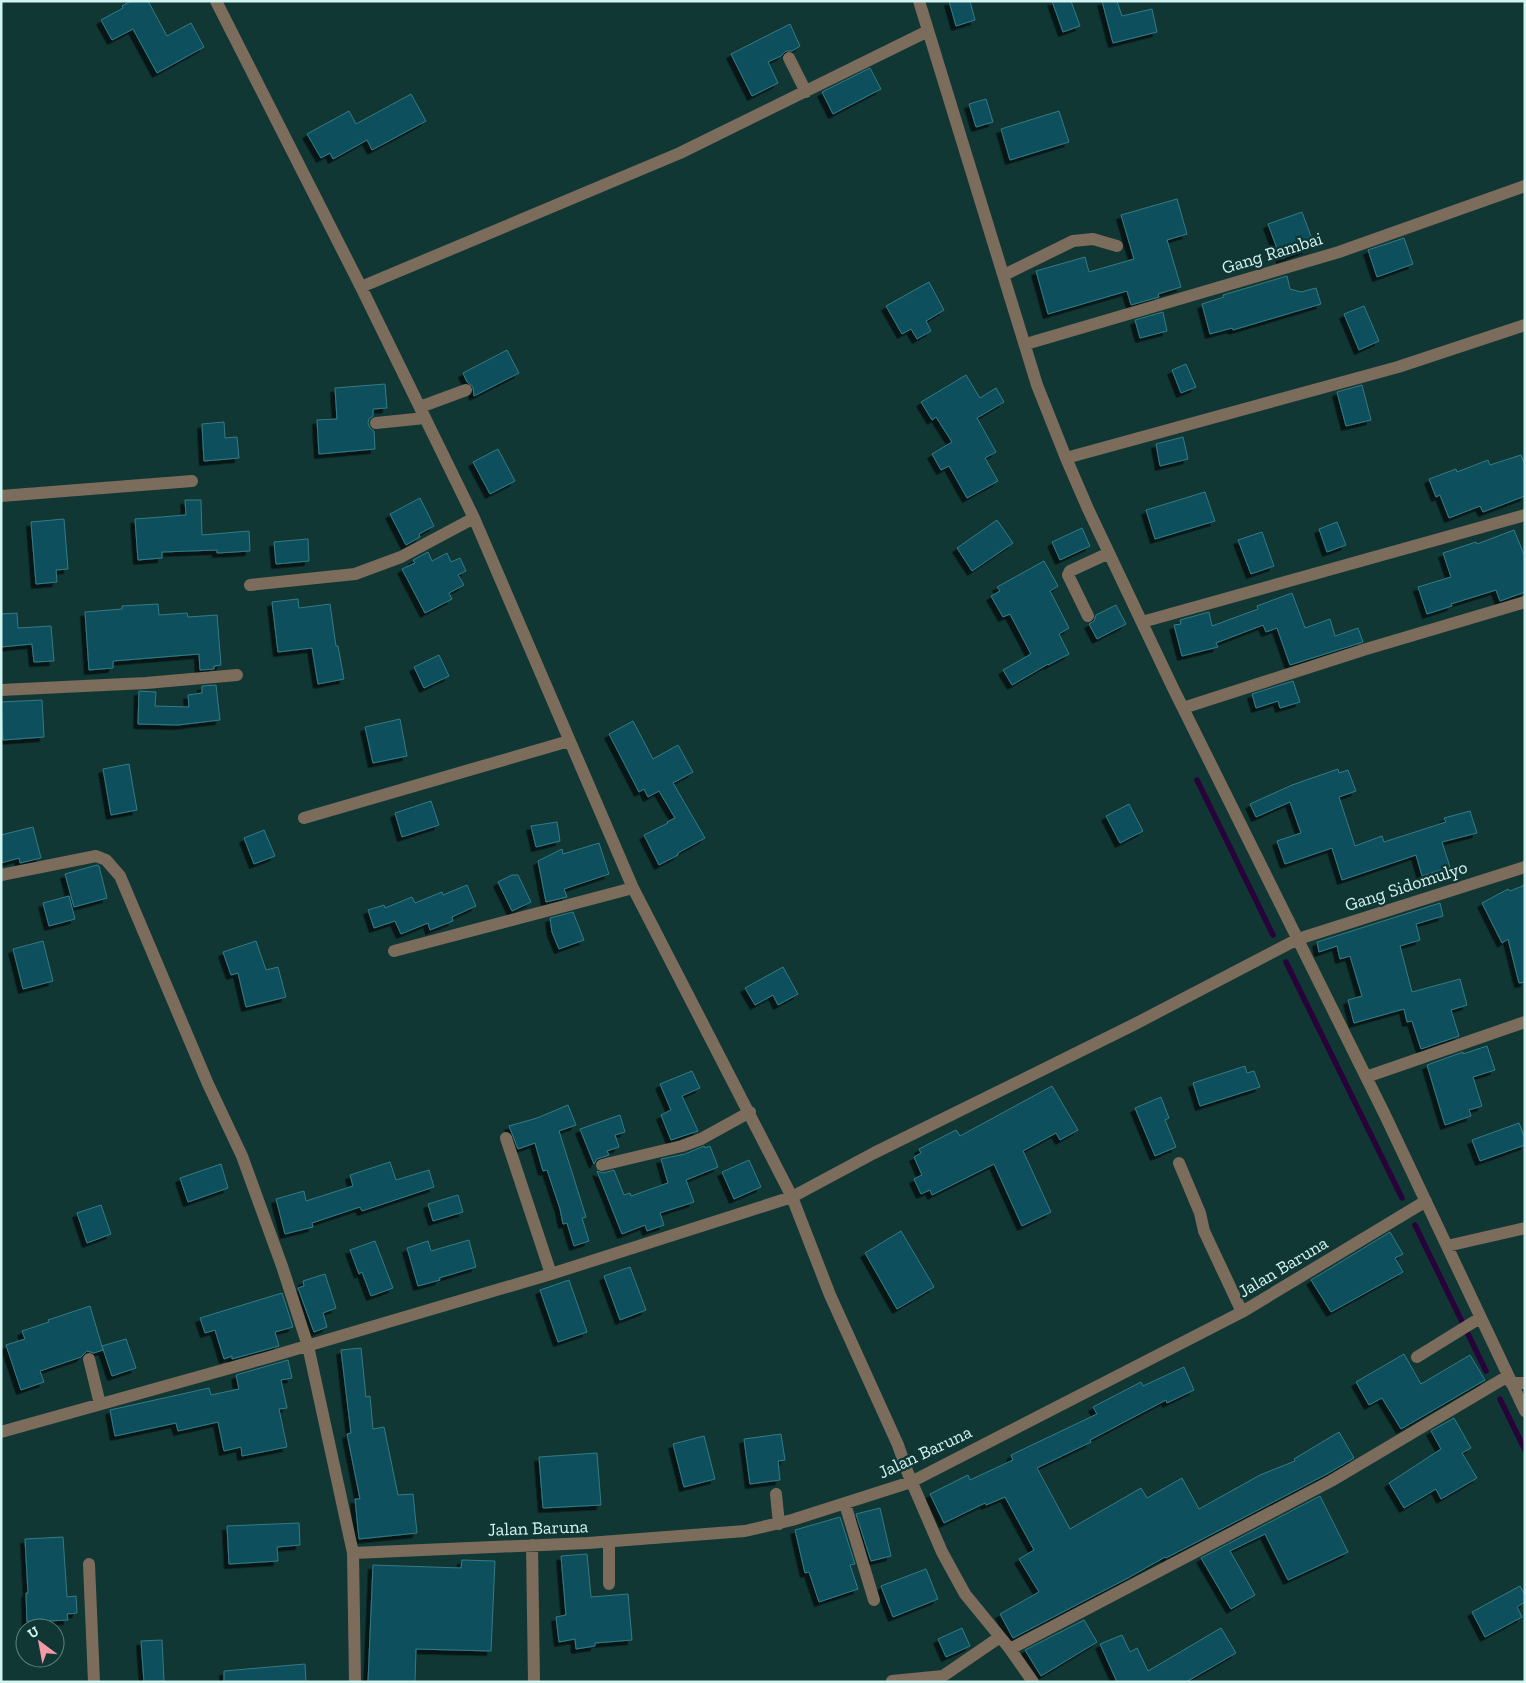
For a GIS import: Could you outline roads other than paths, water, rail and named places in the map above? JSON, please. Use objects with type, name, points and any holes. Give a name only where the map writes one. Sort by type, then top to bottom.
[{"type":"street","points":[[216,1],[474,518],[633,888],[750,1112],[792,1197],[830,1295],[898,1445],[911,1482],[942,1552],[965,1594],[1010,1649],[1033,1682]]},
{"type":"street","points":[[919,1],[1026,344],[1037,385],[1066,458],[1183,708],[1426,1201],[1447,1246],[1475,1322],[1525,1411]]},
{"type":"street","points":[[360,287],[680,153],[928,31]]},
{"type":"street","points":[[789,58],[806,92]]},
{"type":"street","name":"Gang Rambai","points":[[1026,344],[1339,252],[1525,186]]},
{"type":"street","points":[[1004,276],[1073,242],[1092,238],[1117,246]]},
{"type":"street","points":[[1066,458],[1398,367],[1525,325]]},
{"type":"street","points":[[376,424],[422,413],[466,390]]},
{"type":"street","points":[[1,496],[192,481]]},
{"type":"street","points":[[1142,622],[1525,515]]},
{"type":"street","points":[[250,585],[355,574],[401,557],[474,518]]},
{"type":"street","points":[[1088,616],[1068,574],[1070,571],[1109,553]]},
{"type":"street","points":[[1183,708],[1363,650],[1525,602]]},
{"type":"street","points":[[1,690],[146,683],[237,675]]},
{"type":"street","points":[[304,818],[569,742]]},
{"type":"street","points":[[1,875],[81,857],[96,856],[106,860],[120,876],[208,1084],[242,1156],[282,1266],[308,1346],[353,1553],[355,1682]]},
{"type":"street","name":"Gang Sidomulyo","points":[[1,1432],[308,1346],[551,1274],[792,1197],[874,1153],[1133,1025],[1298,939],[1525,867]]},
{"type":"street","points":[[394,951],[633,888]]},
{"type":"street","points":[[1366,1077],[1525,1022]]},
{"type":"street","points":[[602,1165],[682,1146],[701,1139],[750,1112]]},
{"type":"street","points":[[506,1138],[551,1274]]},
{"type":"street","points":[[1179,1163],[1198,1206],[1206,1236],[1242,1312]]},
{"type":"street","name":"Jalan Baruna","points":[[353,1553],[609,1542],[725,1533],[779,1524],[845,1504],[911,1482],[1242,1312],[1426,1201]]},
{"type":"street","points":[[1447,1246],[1525,1228]]},
{"type":"street","points":[[1417,1358],[1475,1322]]},
{"type":"street","points":[[88,1359],[100,1404]]},
{"type":"street","points":[[1010,1649],[1331,1481],[1509,1380],[1525,1383]]},
{"type":"street","points":[[776,1494],[779,1524]]},
{"type":"street","points":[[845,1504],[874,1600]]},
{"type":"street","points":[[609,1542],[609,1584]]},
{"type":"street","points":[[532,1545],[534,1682]]},
{"type":"street","points":[[89,1564],[94,1682]]},
{"type":"street","points":[[892,1681],[943,1676],[1000,1637]]},
{"type":"waterway","points":[[1197,780],[1273,935]]},
{"type":"waterway","points":[[1286,962],[1402,1198]]},
{"type":"waterway","points":[[1415,1225],[1486,1371]]},
{"type":"waterway","points":[[1500,1399],[1525,1450]]}]
